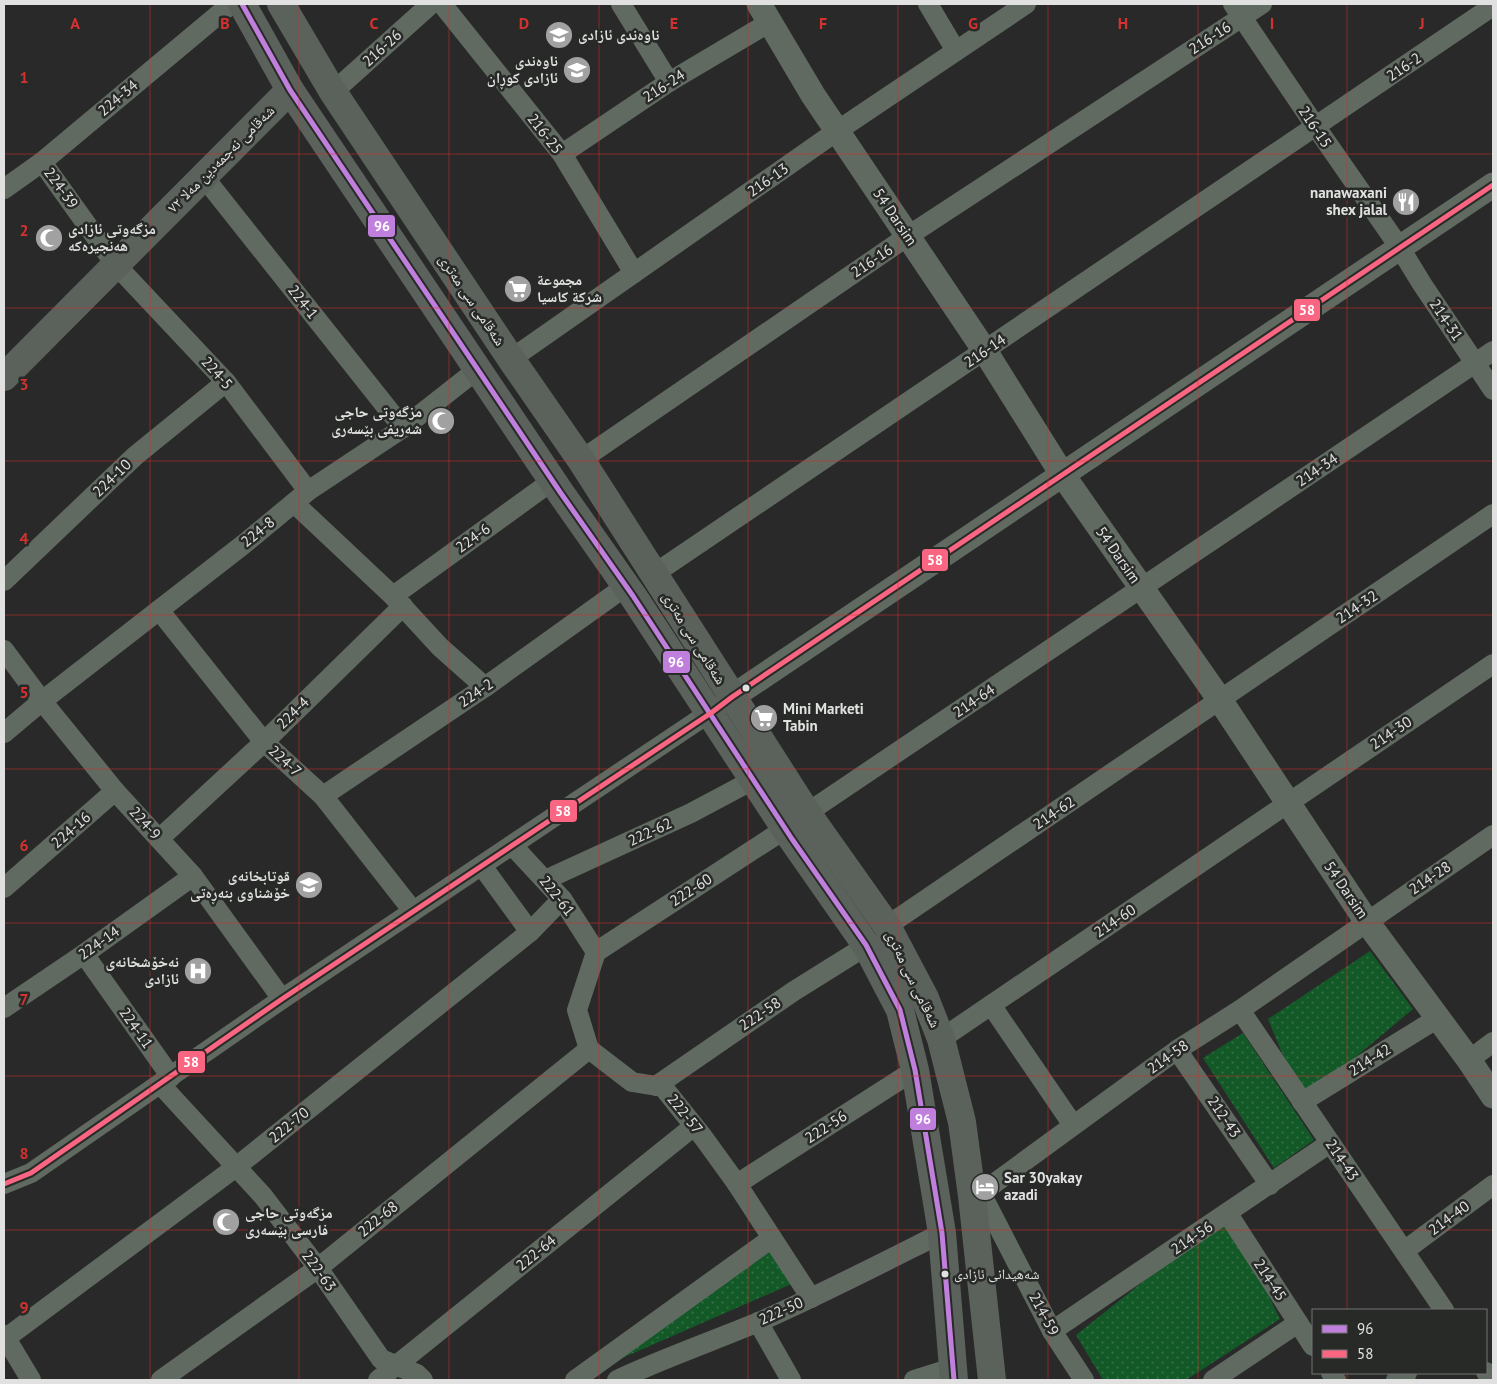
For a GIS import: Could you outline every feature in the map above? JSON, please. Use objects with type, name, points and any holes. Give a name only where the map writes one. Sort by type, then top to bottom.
[{"type":"main road","name":"شەقامی سی مەتری","points":[[242,4],[290,90],[552,480],[626,586],[807,813],[887,926],[925,998],[941,1038],[962,1122],[976,1194],[992,1380]]},
{"type":"main road","name":"شەقامی سی مەتری","points":[[281,4],[333,92],[511,359],[581,460],[654,574],[721,705],[753,780],[866,946],[900,1010],[915,1070],[942,1233],[953,1374]]},
{"type":"main road","name":"شەقامی نەجمەدین مەلا ٧٢","points":[[4,377],[290,90]]},
{"type":"main road","points":[[925,1128],[939,1120],[954,1119],[962,1122]]},
{"type":"street","name":"224-34","points":[[4,189],[42,162],[231,4]]},
{"type":"street","name":"216-26","points":[[333,92],[431,4]]},
{"type":"street","name":"216-25","points":[[442,4],[562,154],[634,273]]},
{"type":"street","points":[[621,4],[670,82]]},
{"type":"street","points":[[928,4],[956,51]]},
{"type":"street","name":"216-13","points":[[511,359],[837,131],[1026,4]]},
{"type":"street","name":"216-16","points":[[581,460],[1237,11],[1262,4]]},
{"type":"street","name":"216-2","points":[[1316,127],[1493,6]]},
{"type":"street","name":"216-15","points":[[1237,11],[1400,248]]},
{"type":"street","name":"216-24","points":[[562,154],[670,82],[764,13]]},
{"type":"street","name":"54 Darsim","points":[[764,13],[813,95],[985,351],[1062,474],[1220,700],[1367,922],[1469,1060],[1493,1096]]},
{"type":"street","name":"216-14","points":[[654,574],[1316,127]]},
{"type":"street","name":"224-39","points":[[42,162],[115,264]]},
{"type":"street","name":"224-1","points":[[204,176],[403,428]]},
{"type":"street","points":[[4,1184],[31,1173],[282,998],[482,866],[1493,185]]},
{"type":"street","name":"214-31","points":[[1400,248],[1493,390]]},
{"type":"street","name":"224-5","points":[[115,264],[226,382],[301,497],[440,647],[485,687]]},
{"type":"street","name":"214-34","points":[[1142,588],[1493,351]]},
{"type":"street","name":"224-8","points":[[4,733],[42,700],[244,544],[301,497],[403,428],[478,369]]},
{"type":"street","name":"224-10","points":[[4,581],[135,456],[226,382]]},
{"type":"street","name":"224-6","points":[[398,601],[552,480]]},
{"type":"street","name":"214-32","points":[[1220,700],[1493,514]]},
{"type":"street","name":"224-2","points":[[323,796],[485,687],[626,586]]},
{"type":"street","name":"214-64","points":[[807,813],[1142,588]]},
{"type":"street","name":"224-4","points":[[159,839],[264,742],[398,601]]},
{"type":"street","name":"224-7","points":[[158,610],[264,742],[323,796],[413,911]]},
{"type":"street","name":"224-9","points":[[4,650],[116,791],[193,876],[282,998]]},
{"type":"street","name":"214-30","points":[[1288,803],[1493,664]]},
{"type":"street","name":"214-62","points":[[887,926],[1220,700]]},
{"type":"street","name":"222-62","points":[[545,880],[691,813],[753,780]]},
{"type":"street","name":"224-16","points":[[4,888],[116,791]]},
{"type":"street","name":"214-60","points":[[941,1038],[1288,803]]},
{"type":"street","name":"222-60","points":[[596,952],[785,829]]},
{"type":"street","name":"214-28","points":[[1367,922],[1491,841]]},
{"type":"street","name":"222-61","points":[[512,845],[562,899],[596,952]]},
{"type":"street","points":[[482,866],[530,932]]},
{"type":"street","name":"224-14","points":[[4,1008],[84,954],[193,876]]},
{"type":"street","name":"222-70","points":[[5,1336],[236,1167],[530,932],[562,899]]},
{"type":"street","name":"214-58","points":[[976,1194],[1177,1050],[1240,1010],[1367,922]]},
{"type":"street","name":"222-58","points":[[656,1086],[794,991],[866,946]]},
{"type":"street","points":[[589,1049],[577,1010],[596,952]]},
{"type":"street","name":"224-11","points":[[84,954],[165,1080]]},
{"type":"street","points":[[991,1004],[1073,1126]]},
{"type":"street","name":"214-43","points":[[1240,1010],[1443,1309]]},
{"type":"street","name":"214-42","points":[[1302,1102],[1438,1018]]},
{"type":"street","points":[[1469,1060],[1493,1042]]},
{"type":"street","name":"222-57","points":[[589,1049],[632,1082],[663,1087],[737,1184],[811,1298]]},
{"type":"street","name":"222-68","points":[[161,1380],[318,1268],[589,1049]]},
{"type":"street","name":"212-43","points":[[1177,1050],[1270,1185]]},
{"type":"street","name":"222-56","points":[[737,1184],[915,1070]]},
{"type":"street","name":"222-63","points":[[165,1080],[236,1167],[263,1196],[318,1268],[381,1359],[417,1374],[423,1380]]},
{"type":"street","name":"222-64","points":[[378,1380],[694,1126]]},
{"type":"street","name":"214-56","points":[[1052,1331],[1228,1214],[1330,1143]]},
{"type":"street","name":"214-40","points":[[1404,1251],[1493,1186]]},
{"type":"street","name":"214-59","points":[[976,1194],[1052,1331],[1084,1380]]},
{"type":"street","name":"214-45","points":[[1228,1214],[1312,1345]]},
{"type":"street","name":"222-50","points":[[617,1380],[653,1363],[758,1322],[942,1233]]},
{"type":"street","points":[[575,1380],[772,1238]]},
{"type":"street","points":[[758,1322],[791,1380]]},
{"type":"street","points":[[1213,1380],[1298,1324]]},
{"type":"street","points":[[5,1336],[31,1380]]},
{"type":"street","points":[[914,1380],[953,1374]]},
{"type":"green space","points":[[1370,951],[1413,1009],[1302,1102],[1268,1019]]},
{"type":"green space","points":[[1243,1033],[1314,1140],[1274,1168],[1203,1058]]},
{"type":"green space","points":[[1228,1214],[1280,1319],[1186,1380],[1103,1380],[1076,1335]]},
{"type":"green space","points":[[762,1238],[794,1283],[572,1380]]},
{"type":"transit line","name":"96","points":[[242,4],[290,90],[560,492],[633,596],[792,839],[866,945],[900,1010],[915,1070],[942,1233],[954,1380]]},
{"type":"transit line","name":"58","points":[[4,1184],[31,1173],[282,999],[711,713],[732,697],[1493,185]]},
{"type":"place","name":"ناوەندی ئازادی","points":[[559,35]]},
{"type":"place","name":"ناوەندی ئازادی کوڕان","points":[[577,70]]},
{"type":"place","name":"nanawaxani shex jalal","points":[[1406,202]]},
{"type":"place","name":"مزگه‌وتی ئازادی هه‌نجیره‌که","points":[[49,238]]},
{"type":"place","name":"مجموعة شرکة کاسیا","points":[[518,289]]},
{"type":"place","name":"مزگەوتی حاجی شەریفی بێسەری","points":[[441,421]]},
{"type":"place","name":"Mini Marketi Tabin","points":[[764,718]]},
{"type":"place","name":"قوتابخانەی خۆشناوی بنەڕەتی","points":[[309,885]]},
{"type":"place","name":"نەخۆشخانەی ئازادی","points":[[198,971]]},
{"type":"place","name":"Sar 30yakay azadi","points":[[985,1187]]},
{"type":"place","name":"مزگەوتی حاجی فارسی بێسەری","points":[[226,1222]]},
{"type":"place","name":"شەهیدانی ئازادی","points":[[945,1274]]}]
